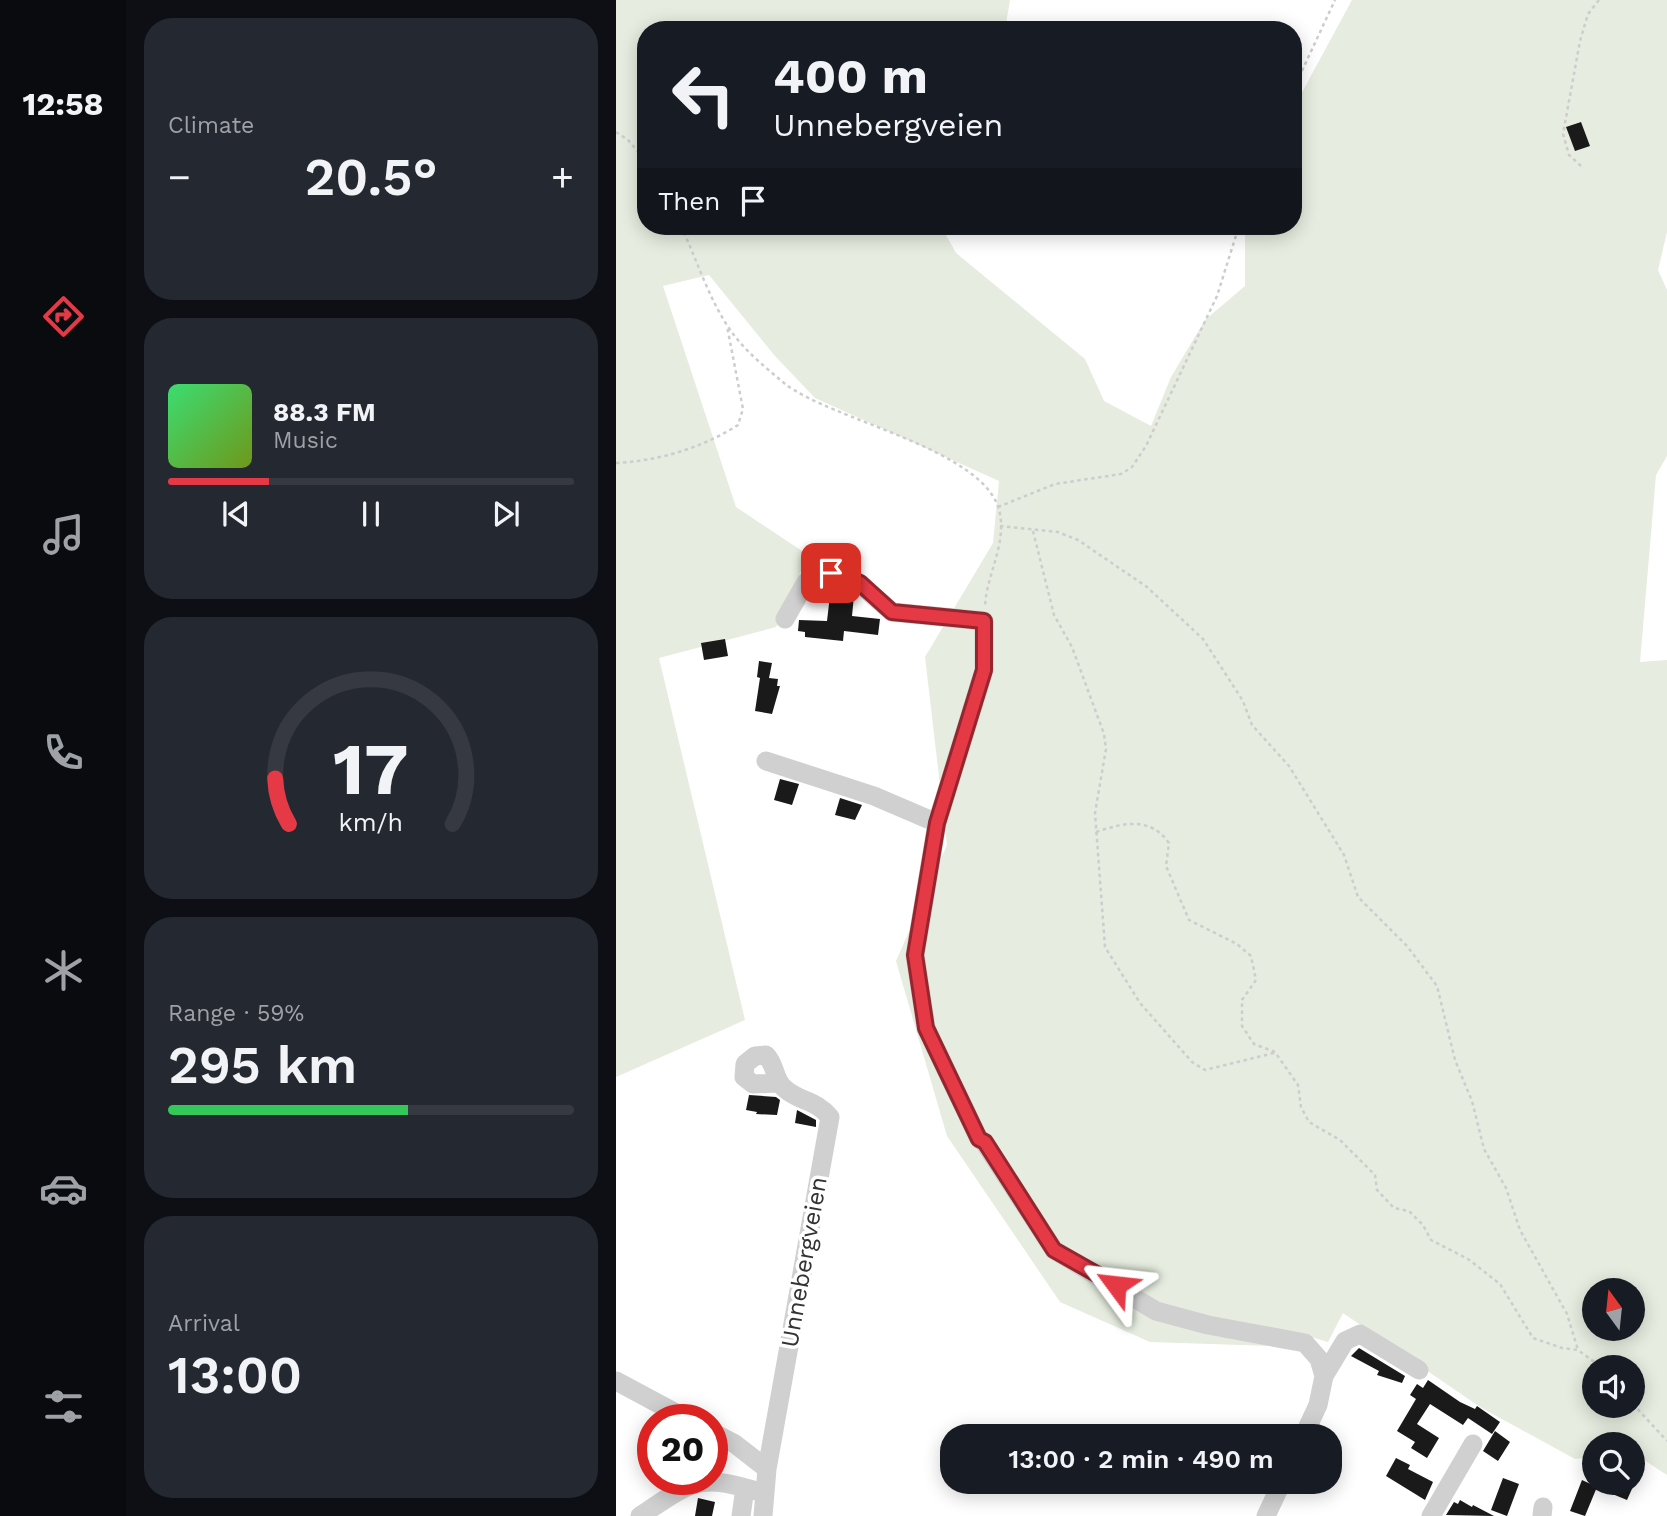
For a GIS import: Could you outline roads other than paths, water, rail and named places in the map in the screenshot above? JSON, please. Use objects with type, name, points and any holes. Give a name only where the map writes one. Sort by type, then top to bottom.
[{"type":"street","points":[[785,619],[806,582],[825,573],[854,579],[892,612],[984,621],[984,670],[937,823],[915,955],[926,1028],[979,1139],[985,1142],[1054,1250],[1156,1311],[1208,1325],[1305,1343],[1319,1359],[1324,1376]]},
{"type":"street","points":[[766,761],[874,796],[937,823]]},
{"type":"street","name":"Unnebergveien","points":[[741,1516],[767,1469],[830,1117],[820,1105],[786,1091],[778,1083]]},
{"type":"street","points":[[1309,1424],[1318,1405],[1324,1376],[1345,1341],[1360,1334],[1419,1370]]},
{"type":"street","points":[[616,1381],[659,1404]]},
{"type":"street","points":[[728,1441],[767,1469]]},
{"type":"street","points":[[1431,1516],[1474,1444]]},
{"type":"street","points":[[640,1516],[661,1509],[687,1485],[708,1480],[754,1490]]},
{"type":"street","name":"Unnebergveien","points":[[754,1490],[763,1516]]},
{"type":"street","points":[[1266,1516],[1276,1494]]}]
